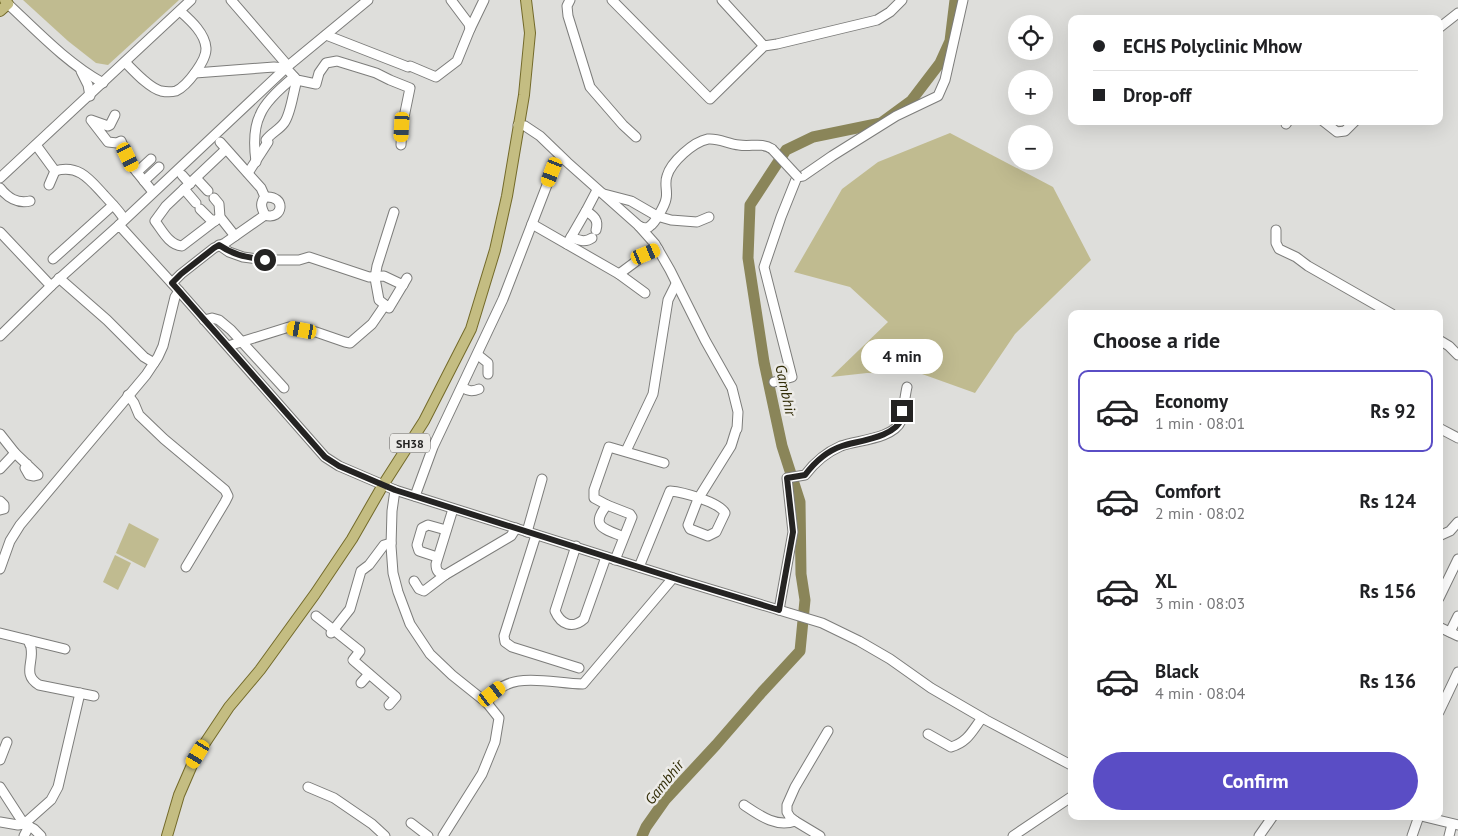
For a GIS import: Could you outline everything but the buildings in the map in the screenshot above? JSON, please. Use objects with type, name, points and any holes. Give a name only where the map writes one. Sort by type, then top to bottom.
[{"type":"main road","name":"SH38","points":[[167,836],[179,795],[192,765],[205,743],[229,707],[260,670],[352,539],[383,485],[424,421],[471,329],[495,250],[507,196],[524,95],[530,33],[526,0]]},
{"type":"street","points":[[0,178],[191,0]]},
{"type":"street","points":[[231,0],[296,78],[316,84],[319,73],[326,63],[337,61],[376,73],[410,88],[402,127],[401,145]]},
{"type":"street","points":[[0,336],[59,278],[287,67],[368,0]]},
{"type":"street","points":[[451,0],[470,29]]},
{"type":"street","points":[[326,35],[436,77],[457,61],[484,0]]},
{"type":"street","points":[[570,0],[567,6],[568,16],[590,88],[636,137]]},
{"type":"street","points":[[612,0],[710,99],[764,46],[877,20],[890,12],[902,0]]},
{"type":"street","points":[[722,0],[764,46]]},
{"type":"street","points":[[774,382],[792,377],[764,267],[796,177],[803,176],[896,116],[938,96],[945,80],[963,0]]},
{"type":"street","points":[[4,5],[80,69],[103,83]]},
{"type":"street","points":[[126,62],[138,75],[159,91],[169,92],[177,90],[195,73],[204,60],[206,46],[202,36],[180,10]]},
{"type":"street","points":[[1443,25],[1458,13]]},
{"type":"street","points":[[195,73],[287,67]]},
{"type":"street","points":[[80,69],[88,85],[90,96]]},
{"type":"street","points":[[248,173],[256,162],[269,136],[285,122],[296,78]]},
{"type":"street","points":[[256,162],[255,132],[260,115],[267,104],[296,78]]},
{"type":"street","points":[[115,115],[110,126],[90,120],[108,142],[117,143],[121,141],[132,166],[153,192]]},
{"type":"street","points":[[518,125],[525,126],[540,136],[640,226],[658,249],[670,270],[705,340],[732,388],[738,412],[736,430],[731,446],[698,499],[688,525],[690,529],[708,536],[716,532],[725,513],[722,508],[698,499],[679,492],[670,492],[640,567]]},
{"type":"street","points":[[1328,125],[1337,132],[1345,131],[1351,125]]},
{"type":"street","points":[[640,226],[645,228],[650,226],[666,199],[667,174],[674,161],[693,145],[709,139],[745,146],[764,144],[772,149],[798,177]]},
{"type":"street","points":[[220,142],[261,188],[265,197]]},
{"type":"street","points":[[36,145],[55,171]]},
{"type":"street","points":[[214,198],[219,204],[217,219],[182,246],[178,246],[171,241],[155,221],[166,206],[223,152]]},
{"type":"street","points":[[137,172],[151,158]]},
{"type":"street","points":[[144,181],[159,167]]},
{"type":"street","points":[[55,171],[72,169],[87,176],[113,205],[121,222],[204,320],[325,457],[339,466],[395,490],[453,509],[822,623],[860,641],[982,718],[1068,763]]},
{"type":"street","points":[[49,185],[55,171]]},
{"type":"street","points":[[415,496],[429,455],[503,299],[552,172]]},
{"type":"street","points":[[182,175],[190,184],[198,206],[210,219],[217,219],[235,236]]},
{"type":"street","points":[[190,184],[208,190]]},
{"type":"street","points":[[0,188],[11,199],[18,202],[30,201]]},
{"type":"street","points":[[569,241],[586,211],[600,192]]},
{"type":"street","points":[[600,192],[631,201],[657,216],[671,220],[697,222],[709,218]]},
{"type":"street","points":[[265,197],[275,198],[279,201],[279,212],[269,216],[265,214],[261,208],[261,202],[265,197]]},
{"type":"street","points":[[53,259],[113,205]]},
{"type":"street","points":[[569,241],[588,240],[594,234],[598,224],[596,219],[586,211]]},
{"type":"street","points":[[219,245],[229,252],[243,257],[265,260],[298,260],[309,257],[368,278],[375,278],[384,276],[405,282],[389,308],[379,300],[375,278],[394,212]]},
{"type":"street","points":[[172,283],[207,253],[235,236],[265,214]]},
{"type":"street","points":[[532,224],[569,241],[620,274],[645,293]]},
{"type":"street","points":[[1276,230],[1276,243],[1279,249],[1296,257],[1308,266],[1385,310]]},
{"type":"street","points":[[0,232],[51,286]]},
{"type":"street","points":[[620,274],[646,254],[658,249]]},
{"type":"street","points":[[59,278],[107,320],[144,357],[154,363]]},
{"type":"street","points":[[626,451],[653,394],[668,300],[676,284]]},
{"type":"street","points":[[0,570],[10,541],[20,525],[154,363],[163,346],[175,297],[179,291]]},
{"type":"street","points":[[228,346],[289,327],[316,332],[350,343],[372,324],[385,305]]},
{"type":"street","points":[[204,320],[212,318],[219,320],[231,330],[284,388]]},
{"type":"street","points":[[1443,342],[1450,346],[1458,355]]},
{"type":"street","points":[[478,355],[488,363],[488,374]]},
{"type":"street","points":[[462,387],[468,391],[479,389]]},
{"type":"street","points":[[779,610],[793,532],[787,478],[805,475],[814,463],[840,446],[878,436],[889,432],[897,426],[901,420],[907,387]]},
{"type":"street","points":[[128,395],[139,415],[164,439],[225,490],[228,496],[186,567]]},
{"type":"street","points":[[1443,430],[1458,438]]},
{"type":"street","points":[[0,434],[3,443],[26,464]]},
{"type":"street","points":[[615,560],[632,517],[630,514],[594,498],[594,490],[608,447],[664,463]]},
{"type":"street","points":[[0,469],[16,454]]},
{"type":"street","points":[[527,532],[542,479]]},
{"type":"street","points":[[395,490],[391,543],[393,573],[410,624],[430,654],[452,675],[487,703],[499,718],[496,742],[482,774],[443,836]]},
{"type":"street","points":[[0,500],[4,505],[4,509],[0,510]]},
{"type":"street","points":[[607,505],[599,518],[599,524],[603,528],[624,537]]},
{"type":"street","points":[[445,575],[439,573],[436,569],[437,557],[453,509]]},
{"type":"street","points":[[1443,534],[1450,531],[1458,522]]},
{"type":"street","points":[[437,557],[419,551],[417,545],[422,528],[428,525],[446,530]]},
{"type":"street","points":[[414,581],[419,589],[424,591],[445,575],[511,536],[516,528]]},
{"type":"street","points":[[536,535],[504,636],[505,642],[512,647],[580,668]]},
{"type":"street","points":[[331,632],[350,609],[361,571],[369,565],[384,545],[391,543]]},
{"type":"street","points":[[576,546],[555,612],[558,618],[567,624],[580,623],[584,619],[606,557]]},
{"type":"street","points":[[1443,590],[1458,559]]},
{"type":"street","points":[[487,703],[492,694],[503,686],[515,682],[529,680],[583,684],[673,578]]},
{"type":"street","points":[[316,616],[331,632],[360,650],[353,660],[396,697],[389,705]]},
{"type":"street","points":[[1454,634],[1458,616]]},
{"type":"street","points":[[0,633],[65,649]]},
{"type":"street","points":[[28,640],[31,652],[29,671],[34,682],[39,685],[94,696]]},
{"type":"street","points":[[1443,704],[1458,672]]},
{"type":"street","points":[[360,683],[369,674]]},
{"type":"street","points":[[1443,691],[1448,693]]},
{"type":"street","points":[[24,836],[26,825],[51,800],[56,792],[80,693]]},
{"type":"street","points":[[928,734],[951,747],[967,739],[982,718]]},
{"type":"street","points":[[820,836],[795,822],[790,817],[787,805],[795,787],[828,732]]},
{"type":"street","points":[[0,760],[7,742]]},
{"type":"street","points":[[0,787],[26,825]]},
{"type":"street","points":[[308,787],[334,798],[372,824],[385,836]]},
{"type":"street","points":[[1013,836],[1068,799]]},
{"type":"street","points":[[744,806],[771,821],[788,824],[795,822]]},
{"type":"street","points":[[1259,836],[1270,820]]},
{"type":"street","points":[[1412,836],[1418,820]]},
{"type":"street","points":[[1430,820],[1454,830]]},
{"type":"street","points":[[0,822],[26,825],[34,829],[41,836]]},
{"type":"street","points":[[411,823],[428,836]]},
{"type":"shaded area","points":[[23,0],[179,0],[108,65],[96,63],[68,41]]},
{"type":"shaded area","points":[[950,133],[1008,163],[1008,170],[1021,170],[1053,187],[1091,260],[1015,334],[975,393],[922,374],[867,373],[831,377],[888,322],[850,287],[794,272],[842,189],[878,162]]},
{"type":"shaded area","points":[[129,523],[159,539],[145,568],[116,553]]},
{"type":"shaded area","points":[[115,555],[131,563],[118,590],[103,582]]},
{"type":"waterway","name":"Gambhir","points":[[642,836],[665,800],[800,651],[805,600],[801,574],[800,502],[782,446],[764,362],[748,258],[750,205],[786,150],[813,137],[881,123],[911,101],[940,63],[950,41],[955,0]]},
{"type":"route","points":[[265,260],[243,257],[229,252],[219,245],[172,283],[325,457],[339,466],[395,490],[779,610],[793,532],[787,478],[805,475],[814,463],[840,446],[889,432],[901,420],[902,411]]}]
